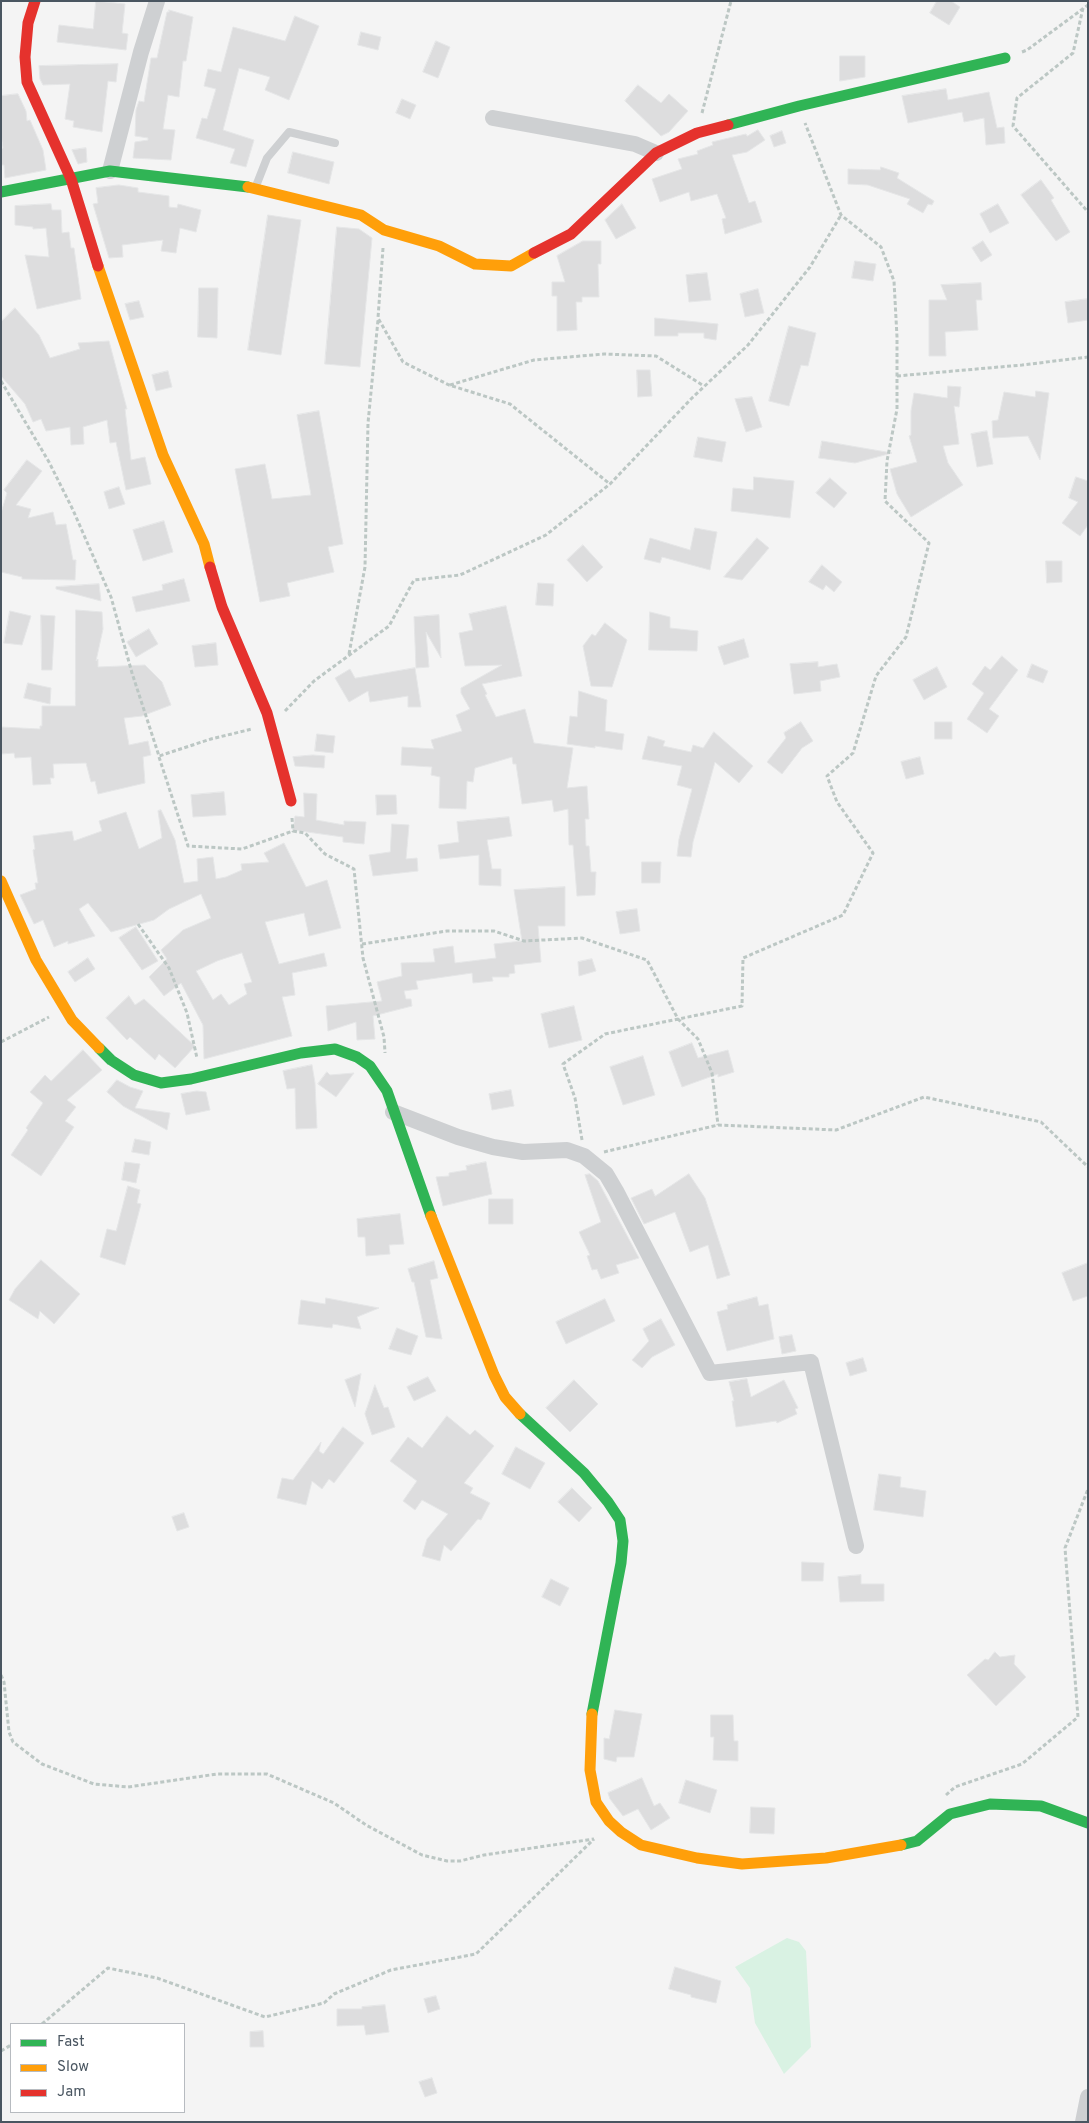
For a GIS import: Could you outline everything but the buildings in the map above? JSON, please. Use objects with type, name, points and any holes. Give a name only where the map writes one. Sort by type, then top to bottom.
[{"type":"street","points":[[35,1],[28,23],[26,40],[27,82],[71,179],[105,288],[163,455],[204,544],[222,607],[267,713],[291,801]]},
{"type":"street","points":[[110,172],[141,52],[157,1]]},
{"type":"street","points":[[1,192],[110,172],[255,188],[361,215],[384,230],[439,246],[475,264],[511,266],[571,234],[656,153],[697,133],[798,106],[1005,58]]},
{"type":"street","points":[[493,118],[635,144],[656,153]]},
{"type":"street","points":[[1,881],[36,960],[72,1020],[111,1060],[134,1075],[161,1083],[302,1053],[335,1049],[357,1057],[370,1066],[387,1091],[478,1338],[505,1397],[522,1416],[584,1473],[620,1520],[623,1541],[621,1563],[592,1714],[590,1770],[596,1802],[609,1821],[641,1845],[697,1858],[742,1864],[826,1858],[883,1849],[917,1841],[950,1814],[990,1804],[1041,1806],[1088,1823]]},
{"type":"street","points":[[394,1112],[458,1137],[493,1147],[523,1152],[567,1150],[584,1156],[606,1174],[710,1373],[812,1362],[856,1546]]},
{"type":"street","points":[[1082,2122],[1088,2097]]},
{"type":"lane","points":[[255,188],[267,158],[289,132],[335,143]]},
{"type":"path","points":[[697,133],[731,1]]},
{"type":"path","points":[[1005,58],[1027,50],[1088,5]]},
{"type":"path","points":[[1084,8],[1073,53],[1017,98],[1013,126],[1088,212]]},
{"type":"path","points":[[798,106],[842,215],[881,247],[894,281],[897,409],[887,461],[884,501],[928,543],[906,637],[876,676],[853,753],[827,776],[837,802],[873,853],[843,915],[743,958],[742,1006],[605,1034],[564,1064],[575,1098],[584,1156],[718,1125],[836,1130],[924,1097],[1041,1122],[1088,1167]]},
{"type":"path","points":[[158,756],[211,739],[270,725],[314,681],[389,626],[414,580],[460,575],[546,535],[610,484],[704,386],[748,345],[810,267],[842,215]]},
{"type":"path","points":[[349,654],[364,567],[368,423],[383,273],[384,230]]},
{"type":"path","points":[[378,318],[403,362],[449,385],[510,404],[610,484]]},
{"type":"path","points":[[449,385],[534,360],[604,354],[656,356],[704,386]]},
{"type":"path","points":[[897,376],[1088,357]]},
{"type":"path","points":[[1,381],[61,486],[111,598],[158,756],[188,846],[242,849],[293,830],[305,834],[325,854],[354,869],[363,958],[384,1036],[385,1055]]},
{"type":"path","points":[[291,801],[293,830]]},
{"type":"path","points":[[138,924],[169,968],[187,1013],[201,1076]]},
{"type":"path","points":[[362,944],[447,931],[494,931],[524,941],[582,938],[646,960],[678,1019],[698,1039],[712,1073],[718,1125]]},
{"type":"path","points":[[1,1042],[65,1007]]},
{"type":"path","points":[[940,1799],[955,1787],[1022,1764],[1078,1717],[1065,1548],[1088,1489]]},
{"type":"path","points":[[1,1675],[4,1682],[9,1732],[13,1742],[42,1764],[94,1784],[128,1787],[216,1774],[267,1774],[334,1803],[366,1825],[422,1856],[447,1861],[460,1861],[484,1855],[594,1839]]},
{"type":"path","points":[[43,2023],[108,1968],[157,1978],[265,2017],[324,2003],[334,1994],[391,1970],[476,1954],[594,1839],[609,1821]]},
{"type":"green space","points":[[787,1938],[799,1942],[806,1951],[811,2047],[784,2074],[755,2023],[750,1988],[735,1967]]},
{"type":"traffic: fast","points":[[728,125],[799,106],[1005,58]]},
{"type":"traffic: fast","points":[[1,192],[110,171],[248,187]]},
{"type":"traffic: fast","points":[[99,1048],[111,1060],[134,1075],[161,1083],[191,1079],[301,1053],[335,1049],[357,1057],[370,1066],[387,1091],[431,1216]]},
{"type":"traffic: fast","points":[[520,1414],[584,1473],[620,1520],[623,1541],[621,1563],[592,1714]]},
{"type":"traffic: fast","points":[[901,1845],[917,1841],[950,1814],[990,1804],[1041,1806],[1088,1823]]},
{"type":"traffic: slow","points":[[248,187],[361,215],[384,230],[439,246],[475,264],[511,266],[534,253]]},
{"type":"traffic: slow","points":[[98,266],[163,455],[204,544],[210,567]]},
{"type":"traffic: slow","points":[[1,881],[36,960],[72,1020],[99,1048]]},
{"type":"traffic: slow","points":[[431,1216],[494,1375],[505,1397],[520,1414]]},
{"type":"traffic: slow","points":[[592,1714],[590,1770],[596,1802],[609,1821],[621,1832],[641,1845],[697,1858],[742,1864],[826,1858],[901,1845]]},
{"type":"traffic: jam","points":[[35,1],[28,23],[25,57],[27,82],[71,179],[98,266]]},
{"type":"traffic: jam","points":[[534,253],[571,234],[656,153],[697,133],[728,125]]},
{"type":"traffic: jam","points":[[210,567],[222,607],[267,713],[291,801]]}]
